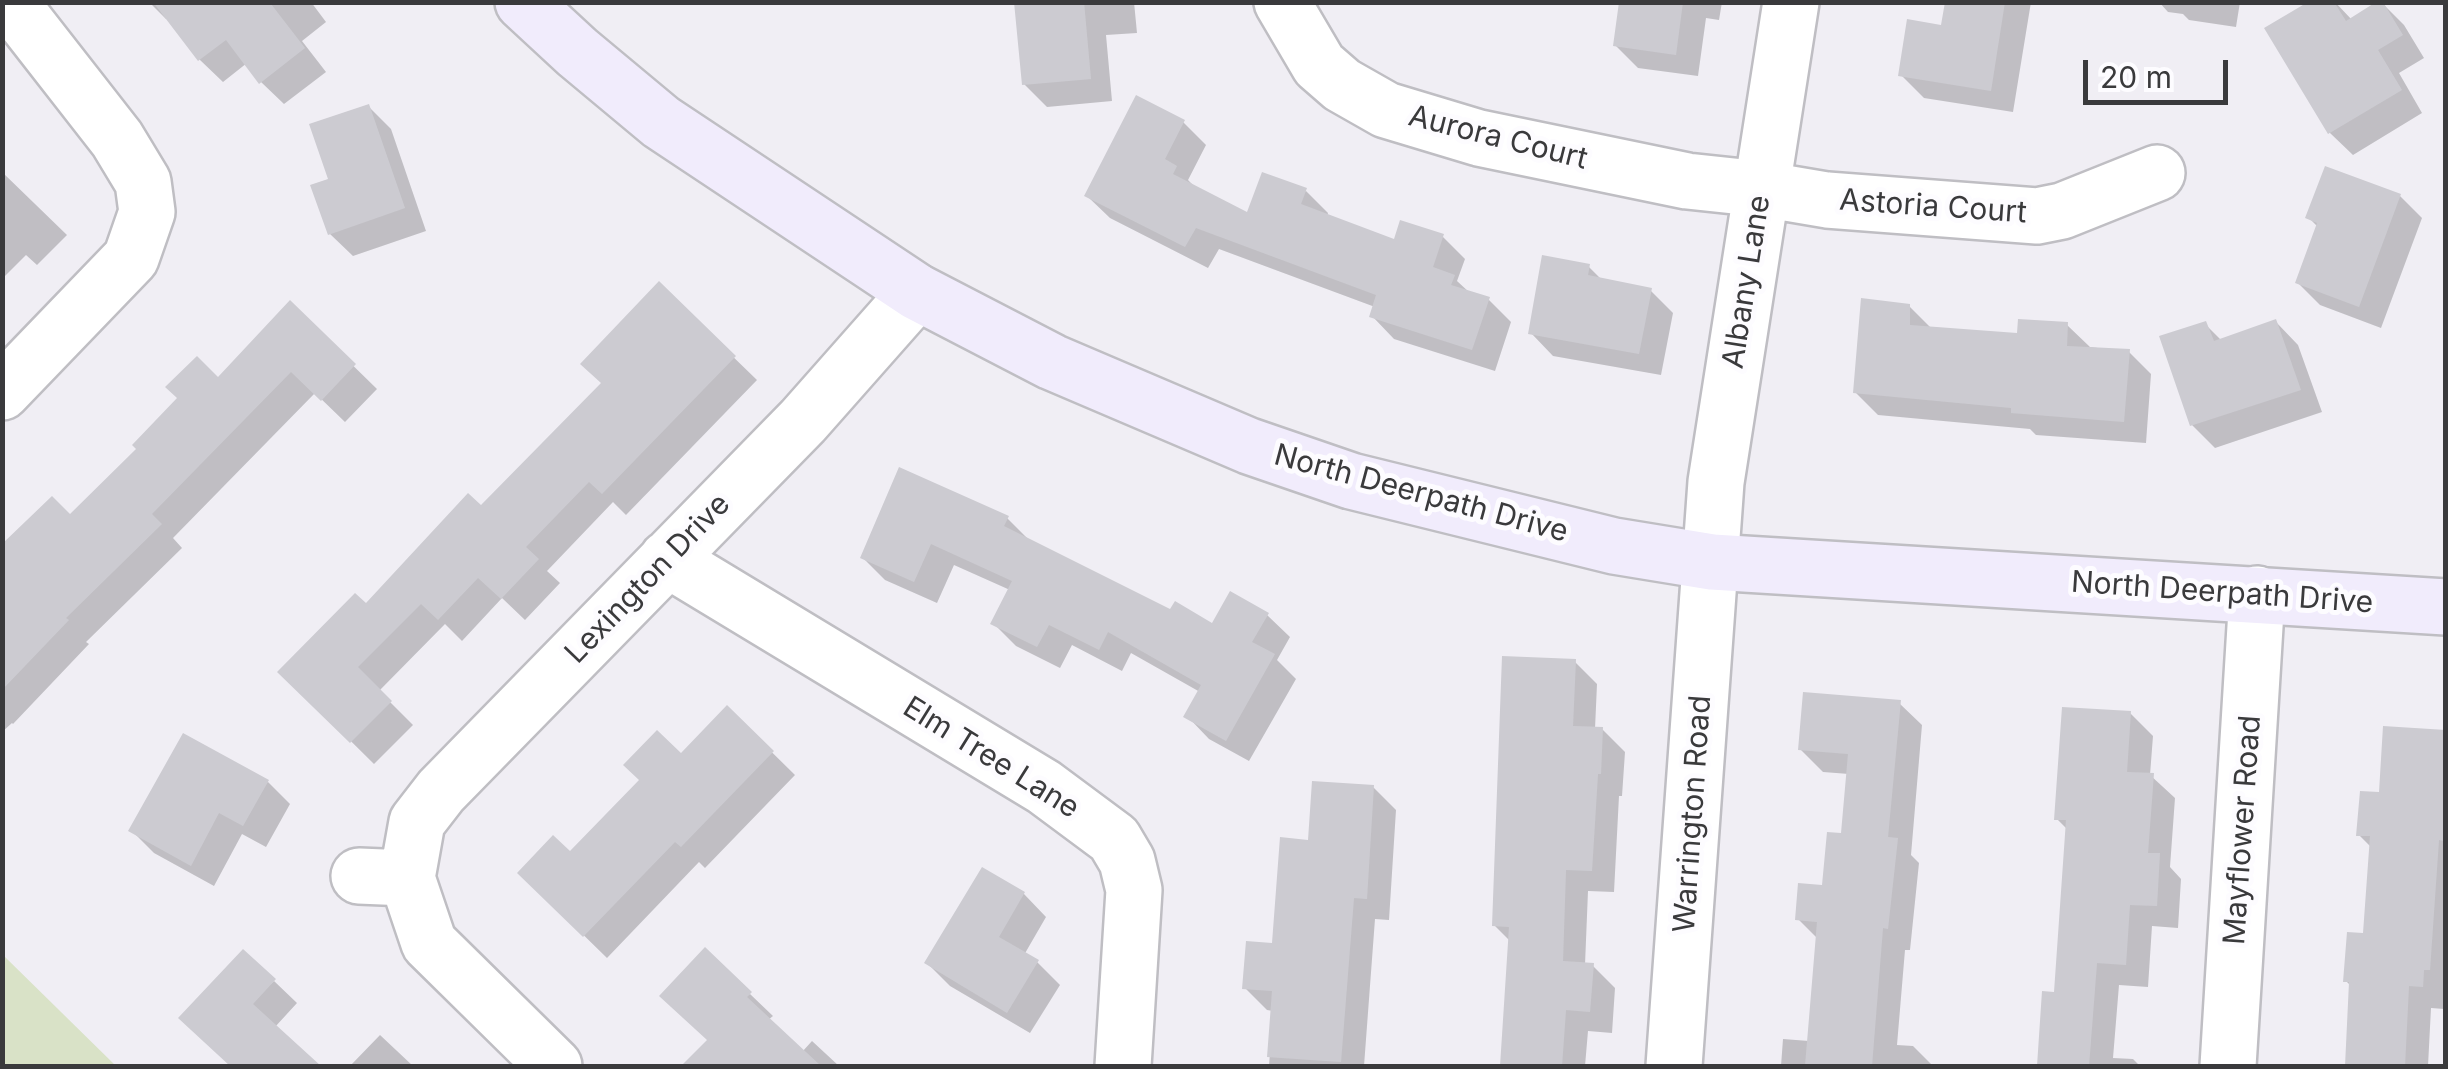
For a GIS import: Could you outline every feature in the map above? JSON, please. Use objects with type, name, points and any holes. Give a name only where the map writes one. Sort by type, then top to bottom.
[{"type":"street","points":[[2,392],[132,258],[146,212],[143,182],[117,140],[10,2]]},
{"type":"street","name":"North Deerpath Drive","points":[[523,2],[661,122],[917,292],[1052,362],[1249,446],[1352,481],[1614,546],[1712,562],[2446,607]]},
{"type":"street","name":"Aurora Court","points":[[1282,2],[1319,65],[1342,86],[1386,110],[1479,138],[1687,181],[1762,188]]},
{"type":"street","name":"Albany Lane","points":[[1712,562],[1716,482],[1790,2]]},
{"type":"street","name":"Astoria Court","points":[[1762,188],[1826,200],[2037,216],[2062,212],[2157,173]]},
{"type":"street","name":"Lexington Drive","points":[[554,1066],[429,943],[383,877],[440,791],[802,421],[917,292]]},
{"type":"street","name":"Elm Tree Lane","points":[[667,559],[1044,786],[1114,838],[1127,861],[1134,890],[1123,1066]]},
{"type":"street","name":"Warrington Road","points":[[1674,1066],[1712,562]]},
{"type":"street","name":"Mayflower Road","points":[[2228,1066],[2257,594]]},
{"type":"green space","points":[[3,955],[116,1066],[3,1066]]},
{"type":"building","points":[[153,2],[273,2],[305,48],[259,84],[226,40],[198,61]]},
{"type":"building","points":[[1014,2],[1084,2],[1091,79],[1022,85]]},
{"type":"building","points":[[1619,2],[1683,2],[1676,55],[1613,46]]},
{"type":"building","points":[[1945,2],[2005,2],[1991,91],[1898,76],[1907,19],[1941,25]]},
{"type":"building","points":[[2308,2],[2334,2],[2346,21],[2376,2],[2383,2],[2403,35],[2378,50],[2402,90],[2328,134],[2264,28]]},
{"type":"building","points":[[1136,95],[1185,120],[1165,159],[1177,166],[1173,174],[1247,212],[1262,172],[1307,188],[1301,204],[1394,239],[1400,220],[1444,234],[1433,267],[1455,275],[1451,285],[1490,297],[1472,350],[1369,317],[1376,295],[1196,228],[1185,247],[1084,196]]},
{"type":"building","points":[[369,104],[405,208],[328,235],[310,185],[328,179],[309,124]]},
{"type":"building","points":[[2325,166],[2401,194],[2359,307],[2295,283],[2317,223],[2305,218]]},
{"type":"building","points":[[1542,255],[1590,264],[1588,275],[1652,288],[1639,354],[1528,334]]},
{"type":"building","points":[[659,281],[736,356],[602,494],[589,482],[526,547],[539,559],[501,599],[478,578],[438,620],[421,604],[358,667],[392,701],[350,743],[277,672],[355,593],[366,603],[468,493],[481,505],[601,383],[580,364]]},
{"type":"building","points":[[1861,298],[1910,304],[1910,325],[2017,333],[2018,319],[2068,322],[2067,346],[2130,349],[2124,422],[2011,413],[2011,408],[1853,393]]},
{"type":"building","points":[[290,300],[356,364],[321,401],[291,372],[152,514],[162,524],[66,618],[69,620],[2,690],[2,544],[52,496],[70,514],[136,449],[132,445],[177,398],[165,387],[197,356],[218,377]]},
{"type":"building","points":[[2276,319],[2301,390],[2190,426],[2159,336],[2206,321],[2214,341]]},
{"type":"building","points":[[899,467],[1009,516],[1004,526],[1170,609],[1175,601],[1212,623],[1230,591],[1269,613],[1252,642],[1275,654],[1226,741],[1183,717],[1201,685],[1108,632],[1099,650],[1049,625],[1037,647],[990,624],[1012,581],[931,544],[914,582],[860,558]]},
{"type":"building","points":[[1502,656],[1576,659],[1573,726],[1603,727],[1592,871],[1566,870],[1563,961],[1594,963],[1590,1012],[1566,1010],[1562,1066],[1500,1066],[1509,927],[1492,926]]},
{"type":"building","points":[[1803,692],[1901,700],[1888,837],[1898,838],[1888,929],[1883,928],[1872,1066],[1805,1066],[1817,922],[1795,920],[1798,883],[1822,885],[1827,832],[1841,833],[1848,754],[1798,750]]},
{"type":"building","points":[[727,705],[774,751],[681,847],[675,842],[583,937],[517,873],[553,835],[570,851],[639,780],[623,765],[657,730],[681,753]]},
{"type":"building","points":[[2062,707],[2131,711],[2127,772],[2154,773],[2148,853],[2160,853],[2157,906],[2130,905],[2126,965],[2097,963],[2089,1066],[2037,1066],[2042,991],[2054,992],[2066,820],[2054,820]]},
{"type":"building","points":[[2383,726],[2446,730],[2444,841],[2439,840],[2430,970],[2424,970],[2423,987],[2409,986],[2405,1066],[2345,1066],[2349,982],[2343,982],[2347,932],[2363,933],[2370,836],[2356,836],[2360,791],[2379,792]]},
{"type":"building","points":[[183,733],[269,780],[243,826],[219,813],[191,866],[128,831]]},
{"type":"building","points":[[1312,781],[1374,785],[1367,899],[1354,898],[1341,1062],[1267,1057],[1272,991],[1242,989],[1246,941],[1272,943],[1280,837],[1308,840]]},
{"type":"building","points":[[982,867],[1025,892],[999,937],[1039,960],[1007,1013],[924,963]]},
{"type":"building","points":[[705,947],[752,992],[747,997],[821,1066],[681,1066],[707,1040],[659,996]]},
{"type":"building","points":[[243,949],[276,979],[253,1004],[321,1066],[230,1066],[178,1018]]}]
